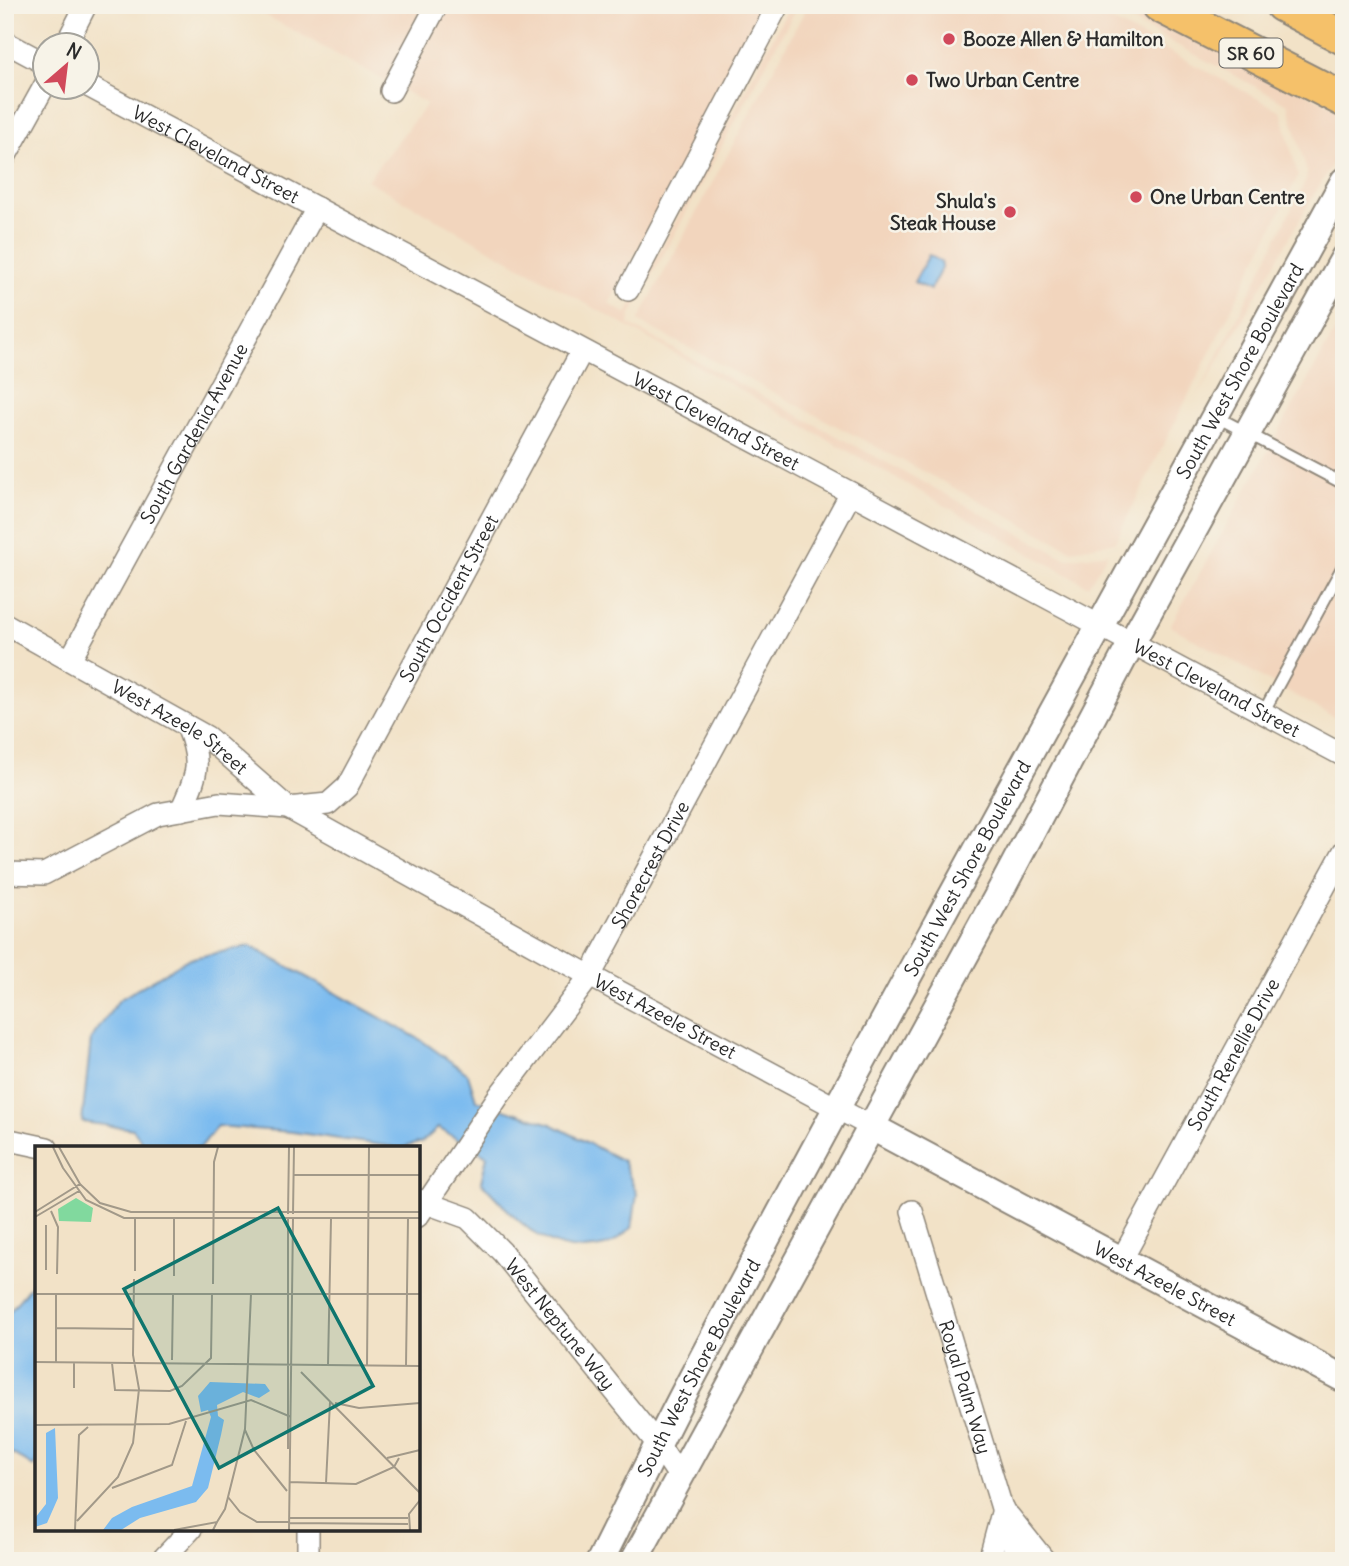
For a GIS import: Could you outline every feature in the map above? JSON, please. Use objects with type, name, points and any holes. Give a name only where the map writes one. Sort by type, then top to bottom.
[{"type":"main road","name":"SR 60","points":[[1159,5],[1344,100]]},
{"type":"main road","points":[[1282,5],[1344,38]]},
{"type":"street","points":[[72,32],[86,5]]},
{"type":"street","points":[[391,91],[437,5]]},
{"type":"street","points":[[628,290],[778,5]]},
{"type":"street","points":[[5,42],[32,56]]},
{"type":"street","name":"West Cleveland Street","points":[[102,93],[1344,756]]},
{"type":"street","points":[[5,157],[35,102]]},
{"type":"street","name":"South West Shore Boulevard","points":[[600,1561],[690,1382],[1098,624],[1344,181]]},
{"type":"street","name":"South Gardenia Avenue","points":[[71,658],[317,208]]},
{"type":"street","name":"South West Shore Boulevard","points":[[634,1561],[872,1127],[1132,642],[1344,258]]},
{"type":"street","name":"South Occident Street","points":[[5,873],[44,874],[158,814],[219,803],[288,808],[328,804],[347,787],[582,351]]},
{"type":"street","name":"Shorecrest Drive","points":[[422,1207],[498,1097],[590,976],[851,493]]},
{"type":"street","name":"West Azeele Street","points":[[5,624],[71,658],[207,737],[288,808],[590,976],[1344,1379]]},
{"type":"street","points":[[180,810],[194,781],[197,752],[187,726]]},
{"type":"street","name":"South Renellie Drive","points":[[1122,1259],[1344,851]]},
{"type":"street","points":[[5,1139],[38,1146]]},
{"type":"street","name":"West Neptune Way","points":[[422,1207],[468,1219],[502,1252],[659,1446],[679,1476]]},
{"type":"street","name":"Royal Palm Way","points":[[912,1211],[1018,1561]]},
{"type":"street","points":[[989,1561],[1003,1509]]},
{"type":"street","points":[[1003,1509],[1045,1561]]},
{"type":"street","points":[[161,1561],[189,1531]]},
{"type":"street","points":[[308,1531],[308,1561]]},
{"type":"lane","points":[[1215,416],[1344,484]]},
{"type":"lane","points":[[1263,713],[1344,564]]},
{"type":"shaded area","points":[[247,5],[425,5],[385,81]]},
{"type":"shaded area","points":[[448,5],[766,5],[609,304],[627,314],[790,5],[798,5],[630,316],[629,325],[1067,559],[1108,553],[1088,586],[367,180],[427,104],[403,90]]},
{"type":"shaded area","points":[[808,5],[1082,5],[1281,111],[1298,176],[1115,542],[1072,550],[638,321]]},
{"type":"shaded area","points":[[1102,5],[1135,5],[1344,113],[1344,143],[1197,398],[1306,180],[1307,172],[1288,104]]},
{"type":"shaded area","points":[[1344,315],[1344,723],[1170,626]]},
{"type":"water","points":[[929,255],[941,262],[942,267],[930,290],[914,282]]},
{"type":"water","points":[[250,946],[421,1040],[468,1074],[476,1100],[551,1124],[623,1161],[637,1194],[632,1228],[605,1246],[585,1249],[550,1242],[521,1222],[481,1182],[487,1156],[438,1128],[422,1142],[408,1146],[387,1146],[292,1132],[217,1126],[202,1146],[145,1146],[133,1129],[82,1122],[91,1039],[119,1000],[188,959]]},
{"type":"water","points":[[35,1280],[34,1467],[10,1452],[5,1458],[5,1317]]},
{"type":"place","name":"Booze Allen & Hamilton","points":[[949,39]]},
{"type":"place","name":"Two Urban Centre","points":[[912,80]]},
{"type":"place","name":"One Urban Centre","points":[[1136,197]]},
{"type":"place","name":"Shula's Steak House","points":[[1010,212]]}]
